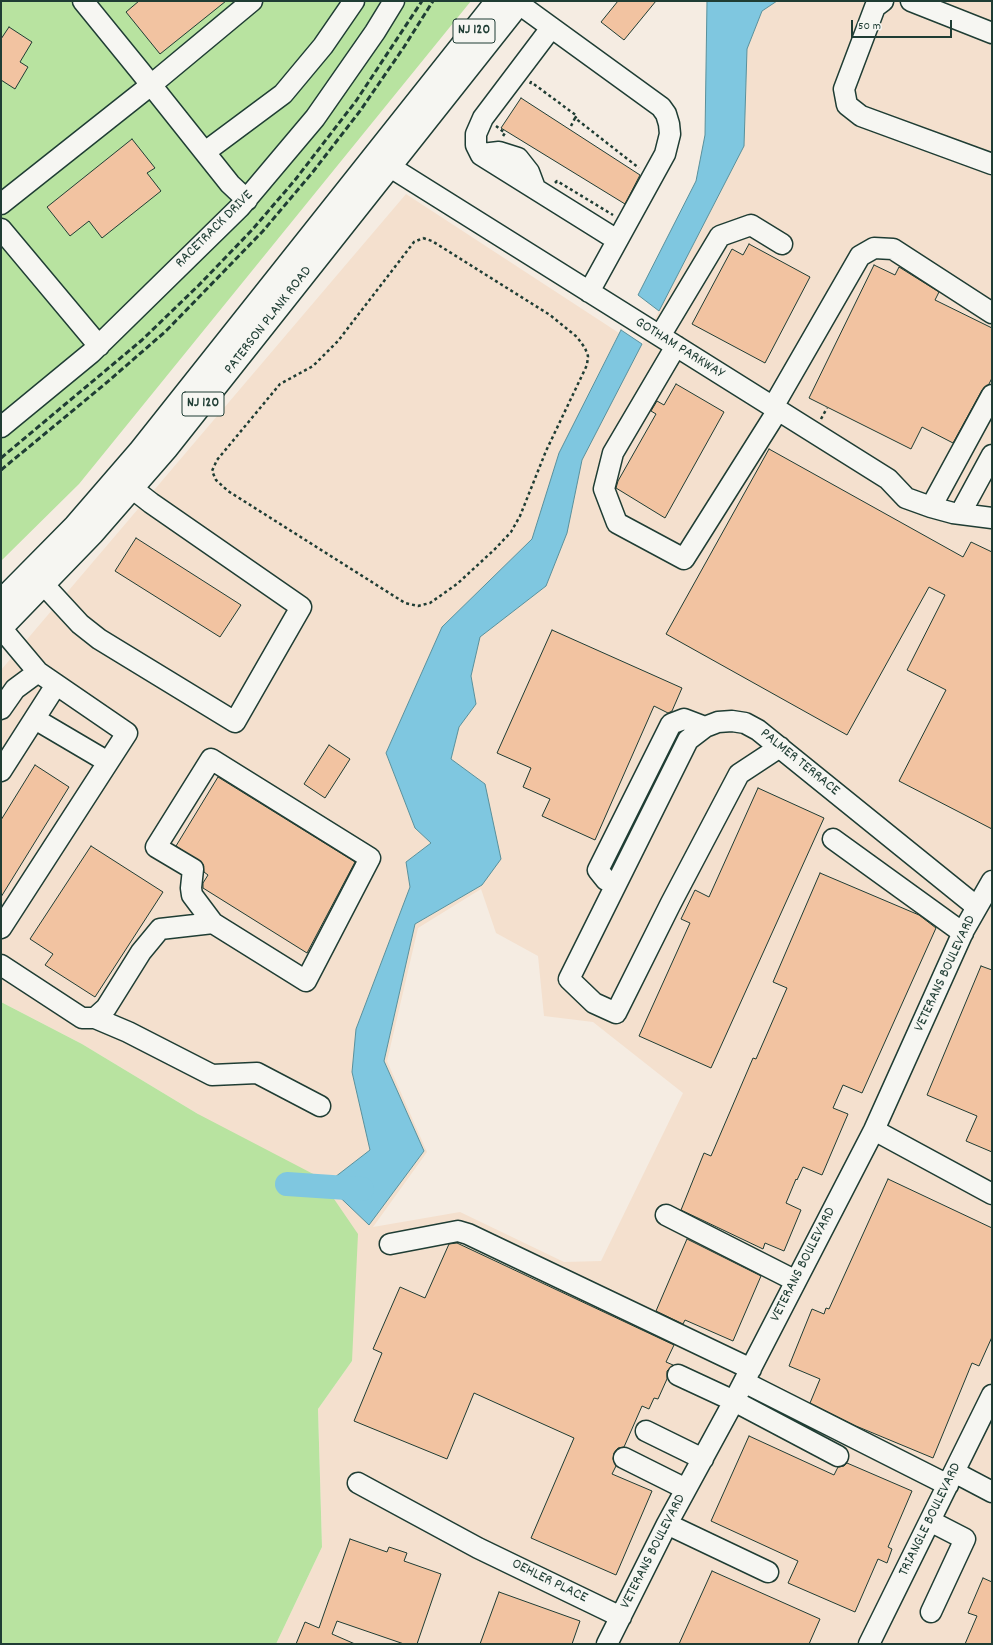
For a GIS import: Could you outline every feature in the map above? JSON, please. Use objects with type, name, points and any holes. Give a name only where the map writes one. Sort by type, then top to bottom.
[{"type":"main road","name":"PATERSON PLANK ROAD","points":[[1,628],[44,585],[133,489],[382,162],[498,1]]},
{"type":"main road","name":"PATERSON PLANK ROAD","points":[[1,601],[41,561],[108,489],[382,162],[520,3]]},
{"type":"main road","points":[[1,587],[41,561]]},
{"type":"street","points":[[83,1],[230,184],[247,200]]},
{"type":"street","points":[[1,204],[151,85],[252,1]]},
{"type":"street","points":[[205,152],[283,94],[323,46],[354,1]]},
{"type":"street","name":"RACETRACK DRIVE","points":[[1,427],[99,346],[247,200],[315,118],[375,32],[394,1]]},
{"type":"street","points":[[883,1],[875,7],[844,89],[846,105],[861,116],[992,164]]},
{"type":"street","points":[[911,1],[992,33]]},
{"type":"street","points":[[520,3],[551,28],[661,107],[666,114],[670,134],[665,154],[589,292]]},
{"type":"street","points":[[551,28],[478,126],[476,145],[481,155],[617,240]]},
{"type":"street","name":"GOTHAM PARKWAY","points":[[382,162],[888,479],[906,498],[931,507],[960,514],[992,518]]},
{"type":"street","points":[[782,244],[751,225],[720,236],[613,453],[604,489],[617,523],[684,559],[775,408],[860,256],[874,248],[893,249],[992,313]]},
{"type":"street","points":[[5,242],[99,346]]},
{"type":"street","points":[[931,507],[992,395]]},
{"type":"street","points":[[960,514],[992,455]]},
{"type":"street","points":[[44,585],[80,624],[99,639],[235,722],[301,607],[151,504],[133,489]]},
{"type":"street","points":[[1,628],[38,672],[126,733],[1,928]]},
{"type":"street","points":[[1,709],[15,689],[38,672]]},
{"type":"street","points":[[1,771],[56,685]]},
{"type":"street","points":[[35,719],[108,762]]},
{"type":"street","name":"PALMER TERRACE","points":[[780,747],[739,774],[671,903],[616,1013],[594,1003],[569,979],[688,740],[705,727],[718,722],[732,721],[745,723],[758,730],[780,747],[977,907]]},
{"type":"street","points":[[95,1018],[106,1008],[141,952],[160,929],[213,923],[306,981],[370,858],[211,759],[156,847],[193,869],[191,888],[192,895],[213,923]]},
{"type":"street","points":[[833,840],[963,933]]},
{"type":"street","name":"VETERANS BOULEVARD","points":[[607,1644],[667,1524],[734,1402],[874,1130],[963,933],[992,881]]},
{"type":"street","points":[[1,965],[82,1018],[95,1018],[128,1032],[212,1075],[257,1073],[320,1106]]},
{"type":"street","points":[[874,1130],[992,1194]]},
{"type":"street","points":[[666,1215],[796,1281]]},
{"type":"street","points":[[390,1244],[458,1232],[468,1234],[951,1479],[992,1492]]},
{"type":"street","points":[[678,1375],[734,1402],[838,1456]]},
{"type":"street","name":"TRIANGLE BOULEVARD","points":[[869,1644],[992,1395]]},
{"type":"street","points":[[646,1431],[703,1459]]},
{"type":"street","points":[[624,1458],[686,1489]]},
{"type":"street","name":"OEHLER PLACE","points":[[358,1483],[478,1548],[621,1617]]},
{"type":"street","points":[[930,1521],[966,1539],[931,1612]]},
{"type":"street","points":[[667,1524],[768,1572]]},
{"type":"path","points":[[526,89],[531,82],[577,116],[570,126]]},
{"type":"path","points":[[575,118],[645,173]]},
{"type":"path","points":[[499,142],[505,133],[495,125],[501,120]]},
{"type":"path","points":[[554,185],[557,181],[616,217]]},
{"type":"path","points":[[423,238],[432,241],[550,315],[577,337],[587,352],[587,365],[546,451],[520,516],[511,532],[457,584],[424,606],[411,606],[405,603],[228,492],[216,480],[212,471],[217,460],[280,384],[313,366],[338,341],[414,242],[423,238]]},
{"type":"path","points":[[821,419],[827,408]]},
{"type":"shaded area","points":[[777,1],[992,1],[992,1644],[276,1644],[322,1547],[318,1409],[352,1361],[198,1114],[82,1044],[1,1002],[1,670],[406,194],[619,333],[559,453],[532,539],[442,627],[386,753],[415,828],[431,843],[406,862],[410,887],[356,1029],[352,1072],[370,1150],[326,1184],[369,1224],[424,1151],[384,1061],[415,924],[482,885],[485,784],[451,759],[459,727],[476,704],[471,676],[480,637],[546,586],[567,533],[582,460],[744,146],[747,49],[762,11]],"holes":[[[481,889],[496,933],[538,956],[544,1016],[593,1022],[683,1093],[601,1261],[564,1262],[460,1212],[373,1227],[427,1152],[387,1061],[418,928]]]},
{"type":"green space","points":[[1,1],[471,1],[79,484],[1,561]]},
{"type":"green space","points":[[1,1002],[82,1044],[198,1114],[319,1177],[358,1234],[352,1361],[318,1409],[322,1547],[276,1644],[1,1644]]},
{"type":"water","points":[[707,1],[777,1],[762,11],[747,49],[744,146],[659,311],[638,295],[696,181],[705,135]]},
{"type":"water","points":[[621,330],[642,344],[582,460],[567,533],[546,586],[480,637],[471,676],[476,704],[459,727],[451,759],[485,784],[501,859],[482,885],[415,924],[384,1061],[424,1151],[369,1225],[326,1184],[370,1150],[352,1072],[356,1029],[410,887],[406,862],[431,843],[415,828],[386,753],[442,627],[532,539],[559,453]]},
{"type":"building","points":[[139,1],[226,1],[160,54],[126,12]]},
{"type":"building","points":[[618,1],[656,1],[624,40],[601,22]]},
{"type":"building","points":[[9,27],[32,42],[20,62],[28,67],[15,89],[1,80],[1,39]]},
{"type":"building","points":[[521,98],[640,175],[625,204],[501,128]]},
{"type":"building","points":[[132,139],[155,168],[147,173],[161,191],[102,238],[89,221],[70,236],[47,207]]},
{"type":"building","points":[[749,244],[810,277],[765,363],[692,324],[732,249],[743,255]]},
{"type":"building","points":[[874,265],[895,275],[899,267],[939,292],[935,300],[992,328],[992,378],[989,384],[982,390],[953,443],[922,427],[911,449],[809,398]]},
{"type":"building","points":[[676,384],[724,412],[665,518],[616,488],[618,481],[656,414],[651,411],[657,401],[664,405]]},
{"type":"building","points":[[769,449],[963,557],[971,542],[992,552],[992,829],[899,781],[946,690],[907,670],[945,595],[929,587],[847,735],[666,634]]},
{"type":"building","points":[[136,538],[241,605],[220,637],[115,571]]},
{"type":"building","points":[[552,630],[682,688],[672,711],[668,713],[654,706],[595,840],[542,816],[550,799],[523,787],[531,768],[497,753]]},
{"type":"building","points":[[329,745],[350,759],[325,798],[304,784]]},
{"type":"building","points":[[35,765],[69,787],[1,897],[1,820]]},
{"type":"building","points":[[218,777],[355,862],[307,953],[203,888],[203,883],[208,875],[204,872],[203,864],[176,846]]},
{"type":"building","points":[[758,788],[824,818],[711,1068],[639,1036],[690,923],[681,919],[695,890],[709,897]]},
{"type":"building","points":[[91,846],[163,892],[95,997],[45,965],[53,954],[30,939]]},
{"type":"building","points":[[820,873],[919,915],[936,928],[862,1093],[843,1085],[833,1108],[848,1114],[822,1175],[803,1167],[797,1180],[796,1179],[786,1203],[801,1210],[784,1251],[765,1243],[763,1249],[681,1210],[704,1153],[711,1156],[753,1058],[756,1059],[787,988],[773,982]]},
{"type":"building","points":[[981,966],[992,970],[992,1152],[966,1141],[977,1116],[927,1095]]},
{"type":"building","points":[[888,1179],[992,1228],[992,1337],[979,1366],[972,1363],[933,1458],[856,1426],[810,1403],[820,1379],[789,1366],[812,1309],[824,1314],[826,1308],[829,1309]]},
{"type":"building","points":[[687,1239],[761,1276],[733,1341],[685,1320],[683,1324],[656,1311]]},
{"type":"building","points":[[457,1243],[674,1345],[666,1362],[673,1365],[667,1371],[667,1379],[658,1399],[654,1398],[649,1409],[642,1406],[624,1447],[618,1448],[614,1453],[613,1459],[616,1466],[612,1474],[652,1491],[616,1575],[531,1538],[574,1438],[474,1393],[447,1459],[354,1421],[382,1353],[373,1349],[400,1287],[425,1298],[449,1244]]},
{"type":"building","points":[[749,1436],[834,1475],[838,1467],[844,1466],[847,1463],[912,1491],[888,1547],[892,1549],[887,1563],[878,1559],[855,1612],[788,1583],[798,1561],[711,1521]]},
{"type":"building","points":[[350,1539],[387,1552],[389,1547],[407,1553],[404,1561],[441,1574],[417,1644],[404,1644],[337,1621],[332,1634],[355,1644],[296,1644],[305,1622],[319,1628]]},
{"type":"building","points":[[712,1571],[820,1619],[809,1644],[679,1644]]},
{"type":"building","points":[[983,1578],[992,1582],[992,1644],[965,1644],[977,1616],[968,1613]]},
{"type":"building","points":[[499,1592],[580,1621],[572,1644],[480,1644]]},
{"type":"waterway","points":[[287,1184],[362,1189]]},
{"type":"railway","points":[[1,458],[142,340],[198,286],[252,230],[295,180],[356,101],[422,1]]},
{"type":"railway","points":[[1,470],[105,384],[166,331],[263,231],[312,173],[360,111],[404,47],[433,1]]}]
